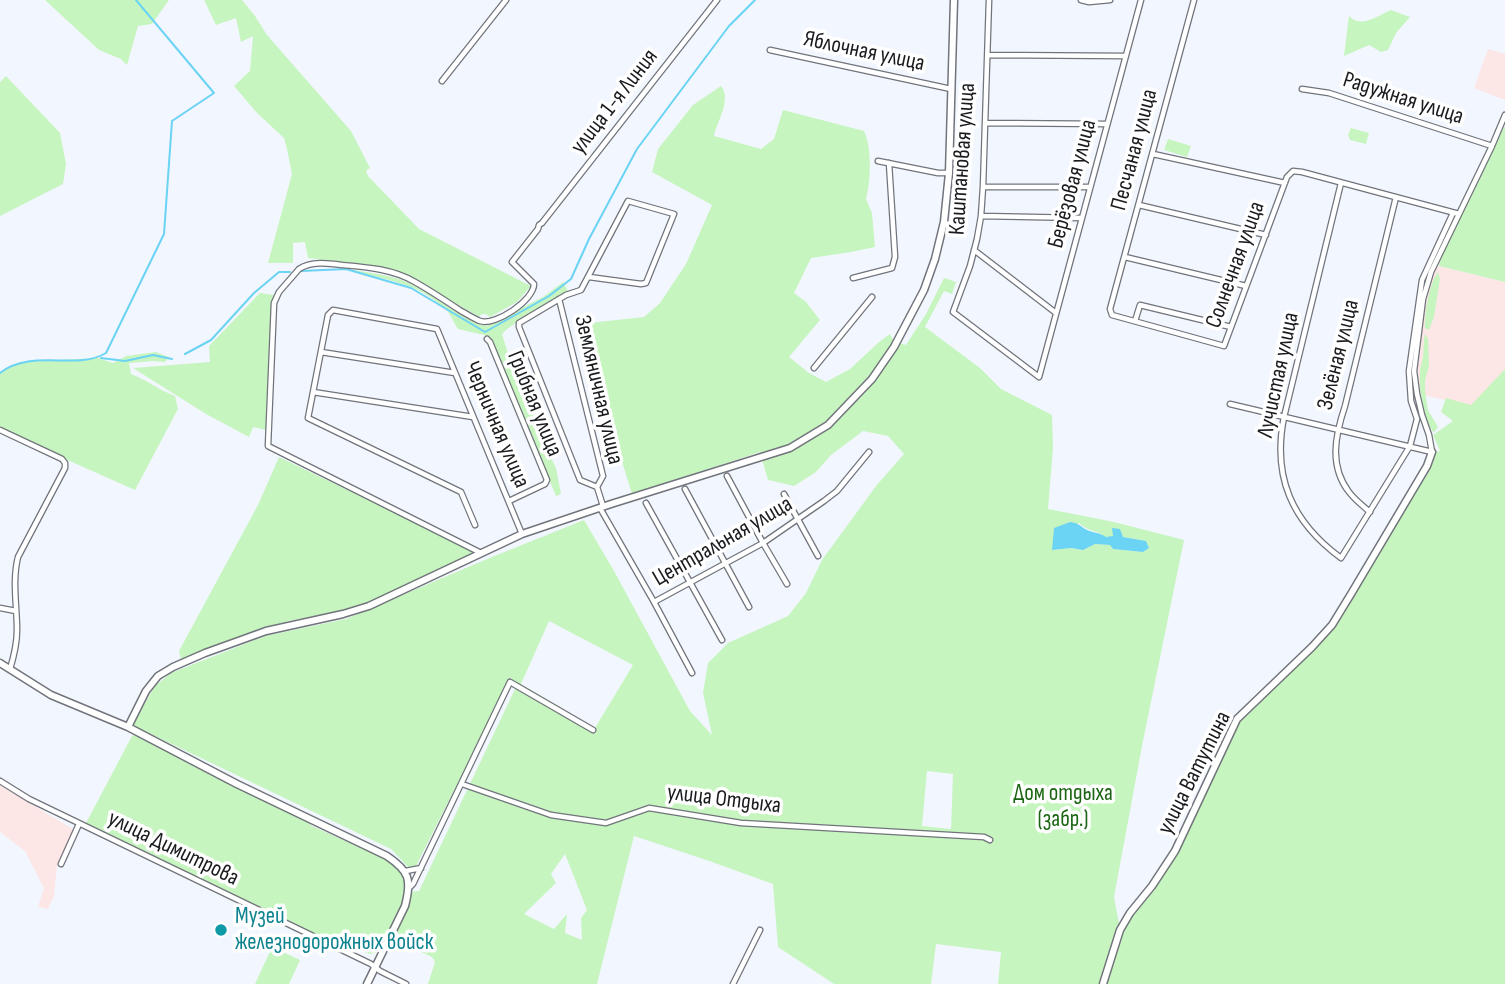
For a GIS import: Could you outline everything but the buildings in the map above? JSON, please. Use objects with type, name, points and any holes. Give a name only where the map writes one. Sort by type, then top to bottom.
[{"type":"street","points":[[442,81],[506,0]]},
{"type":"street","name":"улица 1-я Линия","points":[[481,553],[268,446],[275,300],[278,292],[303,266],[329,264],[392,272],[416,282],[478,321],[497,319],[526,300],[534,291],[534,284],[512,262],[717,0]]},
{"type":"street","points":[[128,727],[146,691],[158,676],[173,667],[265,631],[369,606],[522,534],[790,447],[828,425],[872,379],[894,347],[916,306],[939,246],[946,212],[949,173],[954,0]]},
{"type":"street","name":"Каштановая улица","points":[[989,0],[981,216],[974,250],[954,310],[956,315],[1039,377]]},
{"type":"street","points":[[1081,0],[1110,0]]},
{"type":"street","name":"Берёзовая улица","points":[[1039,377],[1141,0]]},
{"type":"street","name":"Песчаная улица","points":[[1110,309],[1194,0]]},
{"type":"street","name":"Яблочная улица","points":[[770,50],[951,89]]},
{"type":"street","points":[[988,55],[1126,56]]},
{"type":"street","name":"Радужная улица","points":[[1302,89],[1329,93],[1492,146]]},
{"type":"street","points":[[1370,512],[1410,446],[1417,419],[1411,401],[1409,370],[1422,280],[1492,146],[1505,115]]},
{"type":"street","points":[[985,123],[1107,124]]},
{"type":"street","points":[[1153,154],[1285,183]]},
{"type":"street","points":[[878,161],[949,173]]},
{"type":"street","points":[[853,278],[892,268],[895,257],[889,163]]},
{"type":"street","name":"Солнечная улица","points":[[1110,309],[1112,315],[1224,346],[1287,177],[1293,171],[1302,172],[1341,183]]},
{"type":"street","points":[[1341,183],[1456,213]]},
{"type":"street","name":"Лучистая улица","points":[[1341,183],[1284,417],[1280,438],[1281,464],[1290,498],[1307,528],[1341,558],[1370,512]]},
{"type":"street","points":[[983,187],[1090,187]]},
{"type":"street","name":"Зелёная улица","points":[[1370,512],[1351,495],[1339,472],[1335,450],[1337,430],[1345,407],[1396,197]]},
{"type":"street","points":[[589,277],[646,283],[674,214],[628,201],[581,290],[559,299],[519,323],[519,327],[580,480],[597,487],[601,507],[692,673]]},
{"type":"street","points":[[1139,205],[1266,235]]},
{"type":"street","points":[[1230,404],[1432,452],[1417,394],[1414,370],[1423,299],[1431,272],[1456,213]]},
{"type":"street","points":[[981,216],[1082,218]]},
{"type":"street","points":[[974,250],[1056,313]]},
{"type":"street","points":[[1125,257],[1247,286]]},
{"type":"street","points":[[814,368],[872,297]]},
{"type":"street","name":"Земляничная улица","points":[[559,299],[603,476],[597,487]]},
{"type":"street","points":[[1135,322],[1140,304],[1231,327]]},
{"type":"street","name":"Черничная улица","points":[[321,352],[328,315],[333,310],[437,329],[522,534]]},
{"type":"street","name":"Грибная улица","points":[[487,340],[547,480],[545,484],[509,501]]},
{"type":"street","points":[[456,373],[321,352],[308,418],[461,492],[475,525]]},
{"type":"street","points":[[313,392],[474,417]]},
{"type":"street","points":[[0,430],[62,459],[65,463],[65,468],[18,557],[16,647],[9,670]]},
{"type":"street","name":"Центральная улица","points":[[654,603],[763,544],[836,491],[869,452]]},
{"type":"street","name":"улица Ватутина","points":[[1103,984],[1120,930],[1171,858],[1237,719],[1332,625],[1422,475],[1432,452]]},
{"type":"street","points":[[727,476],[787,584]]},
{"type":"street","points":[[685,489],[749,607]]},
{"type":"street","points":[[784,494],[818,556]]},
{"type":"street","points":[[646,503],[722,640]]},
{"type":"street","points":[[0,608],[16,611]]},
{"type":"street","points":[[0,663],[38,688],[128,727],[387,856],[401,866],[408,878],[404,905],[367,984]]},
{"type":"street","points":[[408,889],[413,884],[510,681],[593,730]]},
{"type":"street","name":"улица Димитрова","points":[[0,781],[29,799],[376,966],[380,971],[406,984]]},
{"type":"street","name":"улица Отдыха","points":[[462,784],[551,815],[606,823],[649,808],[741,823],[984,837],[990,840]]},
{"type":"street","points":[[61,864],[79,824]]},
{"type":"street","points":[[405,871],[421,867]]},
{"type":"street","points":[[733,984],[760,930]]},
{"type":"shaded area","points":[[1488,49],[1505,54],[1505,100],[1474,88]]},
{"type":"shaded area","points":[[1439,266],[1505,282],[1505,372],[1473,406],[1418,394],[1416,370],[1425,299],[1432,272]]},
{"type":"shaded area","points":[[0,785],[74,830],[57,866],[54,896],[48,909],[38,907],[44,888],[25,851],[0,832]]},
{"type":"green space","points":[[45,0],[169,0],[152,24],[138,26],[127,65],[121,59],[99,50]]},
{"type":"green space","points":[[204,0],[242,0],[267,35],[351,131],[370,168],[366,171],[368,176],[419,229],[531,286],[517,302],[490,317],[482,314],[479,317],[412,278],[386,268],[308,258],[305,242],[293,243],[293,263],[268,263],[292,174],[287,149],[284,138],[257,113],[234,86],[250,71],[253,36],[241,42],[236,18],[216,25]]},
{"type":"green space","points":[[1391,10],[1410,17],[1396,33],[1388,50],[1381,52],[1369,45],[1344,56],[1349,16],[1354,20],[1364,21]]},
{"type":"green space","points":[[6,76],[60,133],[66,164],[63,184],[0,216],[0,82]]},
{"type":"green space","name":"Дом отдыха (забр.)","points":[[721,86],[725,98],[714,136],[761,149],[774,139],[783,110],[864,131],[867,138],[870,164],[866,199],[872,213],[875,247],[811,258],[794,293],[806,302],[820,320],[789,357],[826,382],[850,369],[890,334],[894,341],[906,345],[926,314],[944,278],[956,282],[952,294],[944,291],[925,327],[980,368],[1001,389],[1052,415],[1053,448],[1048,509],[1184,540],[1114,897],[1120,929],[1167,865],[1237,719],[1332,625],[1432,452],[1440,451],[1433,435],[1453,421],[1441,412],[1446,398],[1471,405],[1505,369],[1505,984],[998,984],[1001,952],[936,944],[931,984],[834,984],[778,947],[773,884],[634,836],[597,984],[428,984],[435,962],[432,957],[401,943],[389,942],[384,951],[370,954],[348,950],[86,823],[132,736],[140,734],[312,826],[385,859],[405,873],[409,892],[419,891],[516,687],[511,677],[416,866],[409,868],[391,849],[134,726],[134,722],[155,686],[171,673],[265,636],[346,619],[584,520],[690,711],[712,735],[703,693],[708,663],[728,643],[788,616],[806,593],[822,560],[876,486],[904,454],[888,436],[863,431],[831,455],[816,472],[794,486],[768,480],[760,452],[632,494],[611,426],[589,323],[644,317],[660,303],[686,264],[712,205],[652,172],[658,149],[693,105]],"holes":[[[1079,523],[1105,537],[1146,541],[1149,548],[1143,552],[1095,544],[1083,550],[1052,550]],[[549,621],[633,665],[595,728],[521,684]],[[927,771],[953,774],[951,829],[922,826]],[[565,854],[587,910],[581,918],[582,940],[565,933],[567,914],[554,929],[524,914],[556,883],[551,874]]]},
{"type":"green space","points":[[1505,127],[1505,282],[1439,266]]},
{"type":"green space","points":[[1351,128],[1369,133],[1366,144],[1350,140],[1348,135]]},
{"type":"green space","points":[[1168,139],[1191,146],[1187,157],[1164,150]]},
{"type":"green space","points":[[348,269],[406,282],[467,318],[486,326],[543,297],[563,282],[568,291],[502,334],[513,370],[522,383],[556,468],[561,494],[556,496],[491,340],[484,335],[458,329],[446,310],[435,300],[412,287]]},
{"type":"green space","points":[[1438,272],[1440,279],[1434,317],[1429,330],[1425,328],[1427,307],[1432,283]]},
{"type":"green space","points":[[260,293],[274,295],[266,430],[253,427],[249,437],[206,414],[133,368],[210,362],[209,346]]},
{"type":"green space","points":[[1425,334],[1428,339],[1429,366],[1425,391],[1428,410],[1438,427],[1434,433],[1424,413],[1420,388]]},
{"type":"green space","points":[[156,352],[169,357],[165,362],[129,363],[131,374],[175,396],[178,409],[135,490],[0,430],[0,373],[20,362],[98,358],[113,363],[126,356]]},
{"type":"green space","points":[[279,457],[470,549],[473,554],[368,603],[288,621],[181,660],[179,651],[258,505]]},
{"type":"green space","points":[[272,947],[300,960],[289,984],[255,984]]},
{"type":"water","points":[[1070,522],[1106,537],[1113,536],[1112,528],[1120,529],[1123,537],[1146,541],[1149,548],[1143,552],[1095,544],[1083,550],[1052,550],[1054,528]]},
{"type":"waterway","points":[[0,373],[26,362],[81,360],[106,353],[164,234],[172,121],[214,93],[136,0]]},
{"type":"waterway","points":[[301,271],[346,269],[411,288],[485,332],[549,296],[571,279],[637,149],[729,26],[755,0]]},
{"type":"waterway","points":[[185,354],[211,340],[254,293],[279,272],[290,272]]},
{"type":"waterway","points":[[101,358],[125,361],[153,355],[172,359]]},
{"type":"place","name":"Музей железнодорожных войск","points":[[221,930]]}]
